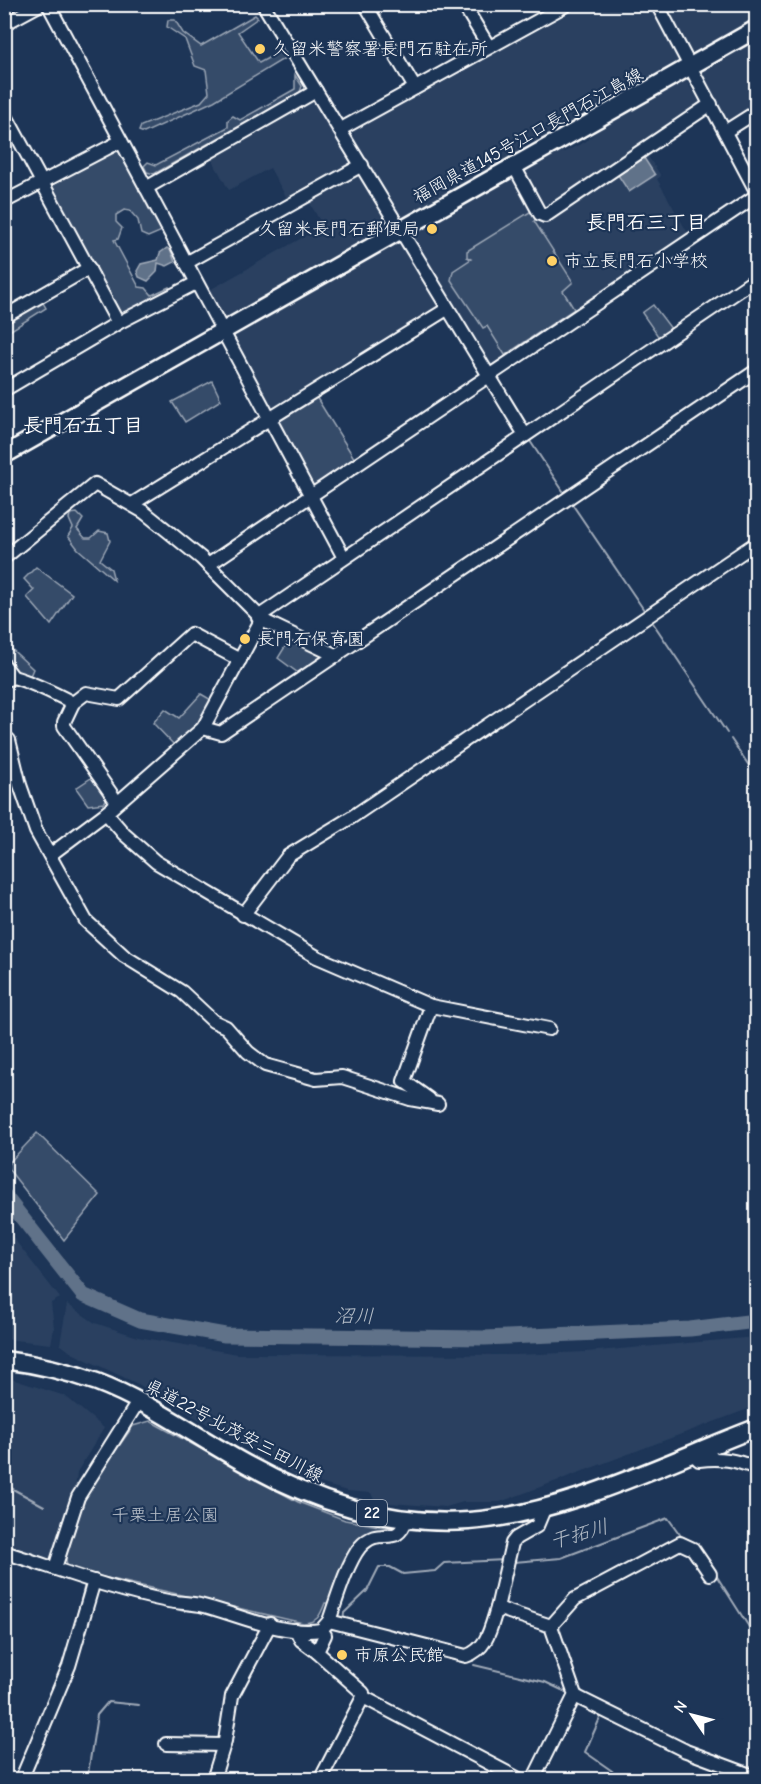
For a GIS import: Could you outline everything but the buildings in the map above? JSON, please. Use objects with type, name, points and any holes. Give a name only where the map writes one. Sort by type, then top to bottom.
[{"type":"main road","name":"福岡県道145号江口長門石江島線","points":[[4,455],[756,29]]},
{"type":"main road","name":"県道22号北茂安三田川線","points":[[4,1360],[50,1367],[88,1380],[138,1402],[248,1465],[303,1493],[351,1509],[407,1518],[468,1521],[545,1507],[756,1428]]},
{"type":"street","points":[[4,24],[41,4]]},
{"type":"street","points":[[48,4],[268,420],[344,558]]},
{"type":"street","points":[[263,4],[525,435]]},
{"type":"street","points":[[365,4],[415,88]]},
{"type":"street","points":[[463,4],[489,47]]},
{"type":"street","points":[[208,565],[756,194],[726,131],[657,4]]},
{"type":"street","points":[[341,129],[568,5]]},
{"type":"street","points":[[146,188],[316,92]]},
{"type":"street","points":[[514,166],[540,214],[546,216],[711,104]]},
{"type":"street","points":[[4,112],[118,323]]},
{"type":"street","points":[[726,131],[756,112]]},
{"type":"street","points":[[4,202],[121,141]]},
{"type":"street","points":[[186,264],[362,165]]},
{"type":"street","points":[[4,317],[89,268]]},
{"type":"street","points":[[258,617],[756,279]]},
{"type":"street","points":[[4,390],[118,323],[196,283]]},
{"type":"street","points":[[132,504],[447,309]]},
{"type":"street","points":[[203,728],[221,733],[756,371]]},
{"type":"street","points":[[4,558],[95,483],[132,504],[208,565],[258,617],[337,656]]},
{"type":"street","points":[[243,915],[288,856],[352,817],[756,543]]},
{"type":"street","points":[[50,855],[106,813],[203,728],[260,622],[258,617]]},
{"type":"street","points":[[117,802],[64,726],[73,703],[86,693],[119,699],[191,634],[240,660]]},
{"type":"street","points":[[4,665],[9,679],[32,681],[73,703]]},
{"type":"street","points":[[9,740],[32,821],[86,921],[124,956],[159,975],[182,992],[213,1021],[226,1027],[248,1052],[265,1065],[316,1080],[342,1077],[411,1099],[438,1104],[408,1087],[404,1081],[430,1006]]},
{"type":"street","points":[[106,813],[124,834],[156,862],[316,957],[430,1006],[549,1029]]},
{"type":"street","points":[[55,1568],[78,1497],[138,1402]]},
{"type":"street","points":[[692,1453],[699,1460],[719,1457],[756,1468]]},
{"type":"street","points":[[4,1552],[94,1581],[296,1630],[325,1625],[466,1656],[483,1644],[489,1635],[512,1543],[516,1538],[537,1526],[545,1507]]},
{"type":"street","points":[[317,1652],[325,1635],[325,1625],[361,1546],[377,1536],[398,1535],[402,1532],[407,1518]]},
{"type":"street","points":[[551,1626],[575,1599],[680,1543],[693,1549],[710,1574]]},
{"type":"street","points":[[21,1779],[69,1666],[94,1581]]},
{"type":"street","points":[[497,1608],[551,1626]]},
{"type":"street","points":[[213,1779],[224,1746],[232,1696],[270,1624]]},
{"type":"street","points":[[551,1626],[575,1695],[686,1751],[756,1777]]},
{"type":"street","points":[[296,1630],[302,1640],[363,1693],[320,1779]]},
{"type":"street","points":[[533,1779],[575,1695]]},
{"type":"street","points":[[363,1697],[521,1779]]},
{"type":"street","points":[[166,1744],[224,1746]]},
{"type":"shaded area","points":[[584,5],[649,5],[679,60],[649,78],[637,79],[609,101],[404,217],[401,216],[353,136],[354,131]]},
{"type":"shaded area","points":[[665,5],[756,5],[756,17],[690,54]]},
{"type":"shaded area","points":[[756,39],[756,107],[732,124],[727,122],[702,74],[705,68]]},
{"type":"shaded area","points":[[686,80],[702,106],[544,212],[522,173],[553,153],[564,152],[585,142],[602,127]]},
{"type":"shaded area","points":[[313,101],[352,167],[289,202],[270,168],[229,190],[211,158]]},
{"type":"shaded area","name":"市立長門石小学校","points":[[645,152],[661,176],[657,179],[690,237],[493,368],[415,239],[416,232],[513,177],[517,180],[541,222]]},
{"type":"shaded area","points":[[644,158],[655,175],[629,192],[618,175]]},
{"type":"shaded area","points":[[357,173],[386,223],[385,227],[226,319],[222,317],[208,291],[323,226],[308,200]]},
{"type":"shaded area","points":[[397,243],[401,245],[438,305],[437,312],[271,410],[234,341],[235,336]]},
{"type":"shaded area","points":[[167,248],[171,251],[175,262],[167,266],[158,263],[157,272],[148,281],[139,277],[137,271],[141,264],[158,260],[160,253]]},
{"type":"shaded area","points":[[4,1226],[60,1298],[51,1303],[54,1328],[51,1344],[5,1339]]},
{"type":"shaded area","points":[[67,1304],[95,1323],[138,1337],[237,1354],[516,1355],[586,1352],[756,1337],[756,1406],[500,1502],[463,1502],[446,1507],[375,1502],[371,1493],[347,1491],[299,1477],[138,1384],[72,1353],[60,1344]]},
{"type":"shaded area","points":[[5,1377],[65,1396],[104,1428],[77,1472],[75,1489],[53,1562],[5,1546]]},
{"type":"green space","points":[[255,15],[258,18],[238,32],[259,63],[281,51],[285,58],[214,101],[144,133],[139,131],[141,126],[201,102],[209,93],[206,70],[195,66],[185,39],[167,27],[168,20],[175,20],[183,33],[201,46]]},
{"type":"green space","points":[[295,75],[302,86],[300,92],[154,174],[147,172],[144,166],[148,162],[156,165],[228,127],[228,120],[233,116],[240,120],[295,89]]},
{"type":"green space","points":[[115,150],[119,152],[162,231],[148,237],[141,234],[138,220],[130,211],[124,210],[116,215],[116,222],[122,228],[118,239],[114,240],[139,287],[146,288],[152,295],[169,287],[172,291],[120,318],[48,185]]},
{"type":"green space","points":[[533,210],[537,217],[534,221],[573,282],[563,291],[574,309],[505,355],[487,326],[483,328],[451,280],[453,271],[471,259],[467,257],[467,251]]},
{"type":"green space","points":[[42,301],[46,308],[5,334],[5,322]]},
{"type":"green space","points":[[653,305],[672,330],[660,339],[642,313]]},
{"type":"green space","points":[[212,381],[221,400],[185,422],[172,402]]},
{"type":"green space","points":[[315,395],[356,461],[316,488],[311,486],[277,424],[277,420]]},
{"type":"green space","points":[[77,513],[83,519],[77,529],[85,538],[91,538],[99,531],[108,533],[110,541],[100,560],[111,569],[114,580],[78,549],[68,536],[73,528],[69,519],[70,514]]},
{"type":"green space","points":[[36,567],[72,594],[51,625],[27,597],[34,590],[24,579]]},
{"type":"green space","points":[[291,637],[328,656],[301,675],[278,658]]},
{"type":"green space","points":[[4,642],[33,669],[29,678],[16,673],[9,666],[5,656]]},
{"type":"green space","points":[[201,694],[213,701],[200,723],[175,746],[153,723],[165,709],[179,718]]},
{"type":"green space","points":[[94,776],[108,797],[104,803],[88,805],[76,788]]},
{"type":"green space","points":[[37,1133],[100,1195],[64,1240],[6,1166]]},
{"type":"green space","name":"千栗土居公園","points":[[150,1421],[298,1502],[345,1520],[396,1529],[358,1543],[330,1603],[325,1603],[318,1618],[303,1623],[68,1569],[66,1553],[69,1535],[87,1495],[133,1426]]},
{"type":"waterway","points":[[530,441],[565,494]]},
{"type":"waterway","points":[[570,501],[646,613]]},
{"type":"waterway","points":[[651,620],[727,733]]},
{"type":"waterway","points":[[731,739],[756,776]]},
{"type":"waterway","name":"沼川","points":[[4,1195],[83,1295],[140,1320],[225,1335],[485,1338],[690,1329],[756,1321]]},
{"type":"waterway","points":[[11,1488],[44,1506]]},
{"type":"waterway","name":"干拓川","points":[[514,1562],[561,1558],[668,1518],[681,1536],[696,1544]]},
{"type":"waterway","name":"干拓川","points":[[343,1621],[344,1613],[367,1591],[379,1567],[390,1567],[403,1574],[435,1571],[444,1563],[505,1560]]},
{"type":"waterway","name":"干拓川","points":[[714,1572],[756,1638]]},
{"type":"waterway","points":[[75,1625],[85,1584]]},
{"type":"waterway","points":[[173,1608],[184,1611]]},
{"type":"waterway","points":[[474,1665],[545,1682],[568,1693]]},
{"type":"waterway","points":[[87,1780],[97,1715],[108,1702],[139,1705]]},
{"type":"waterway","points":[[601,1716],[585,1752],[615,1773],[612,1780]]},
{"type":"place","name":"久留米警察署長門石駐在所","points":[[260,49]]},
{"type":"place","name":"久留米長門石郵便局","points":[[432,229]]},
{"type":"place","name":"市立長門石小学校","points":[[552,261]]},
{"type":"place","name":"長門石保育園","points":[[245,639]]},
{"type":"place","name":"市原公民館","points":[[342,1655]]},
{"type":"district","name":"長門石三丁目","points":[[646,222]]},
{"type":"district","name":"長門石五丁目","points":[[83,425]]}]
